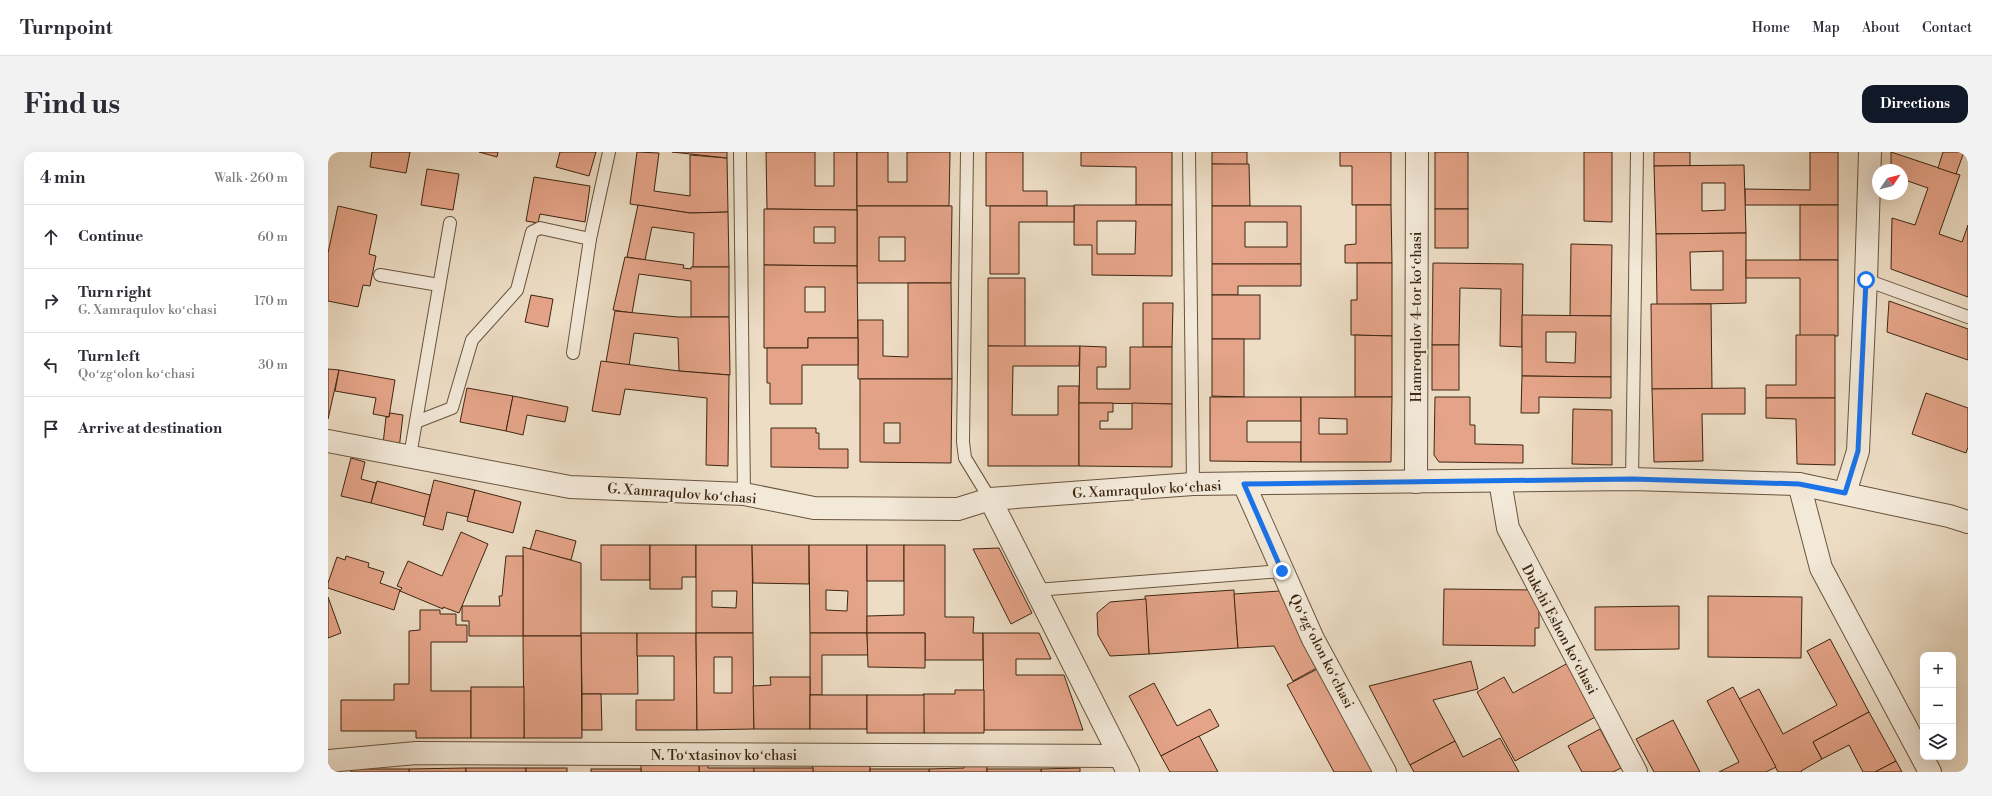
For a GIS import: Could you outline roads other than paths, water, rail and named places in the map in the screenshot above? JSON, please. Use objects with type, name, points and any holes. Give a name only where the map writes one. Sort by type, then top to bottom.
[{"type":"street","name":"Hamroqulov 4-tor koʻchasi","points":[[1416,482],[1417,152]]},
{"type":"street","points":[[1845,493],[1858,451],[1870,152]]},
{"type":"street","name":"G. Xamraqulov koʻchasi","points":[[328,441],[570,487],[744,494],[814,508],[958,509],[990,499],[1193,484],[1632,479],[1799,484],[1949,516],[1968,522]]},
{"type":"street","name":"Dukchi Eshon koʻchasi","points":[[1500,481],[1508,528],[1636,772]]},
{"type":"street","name":"Qoʻzgʻolon koʻchasi","points":[[1244,484],[1313,639],[1385,772]]},
{"type":"street","points":[[1799,484],[1821,568],[1930,772]]},
{"type":"street","points":[[990,499],[1124,764]]},
{"type":"street","name":"N. Toʻxtasinov koʻchasi","points":[[328,761],[416,754],[1124,764]]},
{"type":"lane","points":[[573,353],[590,239],[609,152]]},
{"type":"lane","points":[[740,152],[744,494]]},
{"type":"lane","points":[[967,152],[963,442],[965,458],[990,499]]},
{"type":"lane","points":[[1189,152],[1193,484]]},
{"type":"lane","points":[[1632,479],[1637,152]]},
{"type":"lane","points":[[410,456],[450,223]]},
{"type":"lane","points":[[416,422],[452,408],[472,340],[517,290],[532,232],[540,228],[590,239]]},
{"type":"lane","points":[[380,275],[439,286]]},
{"type":"lane","points":[[1866,280],[1968,317]]},
{"type":"lane","points":[[1036,590],[1282,571]]}]
